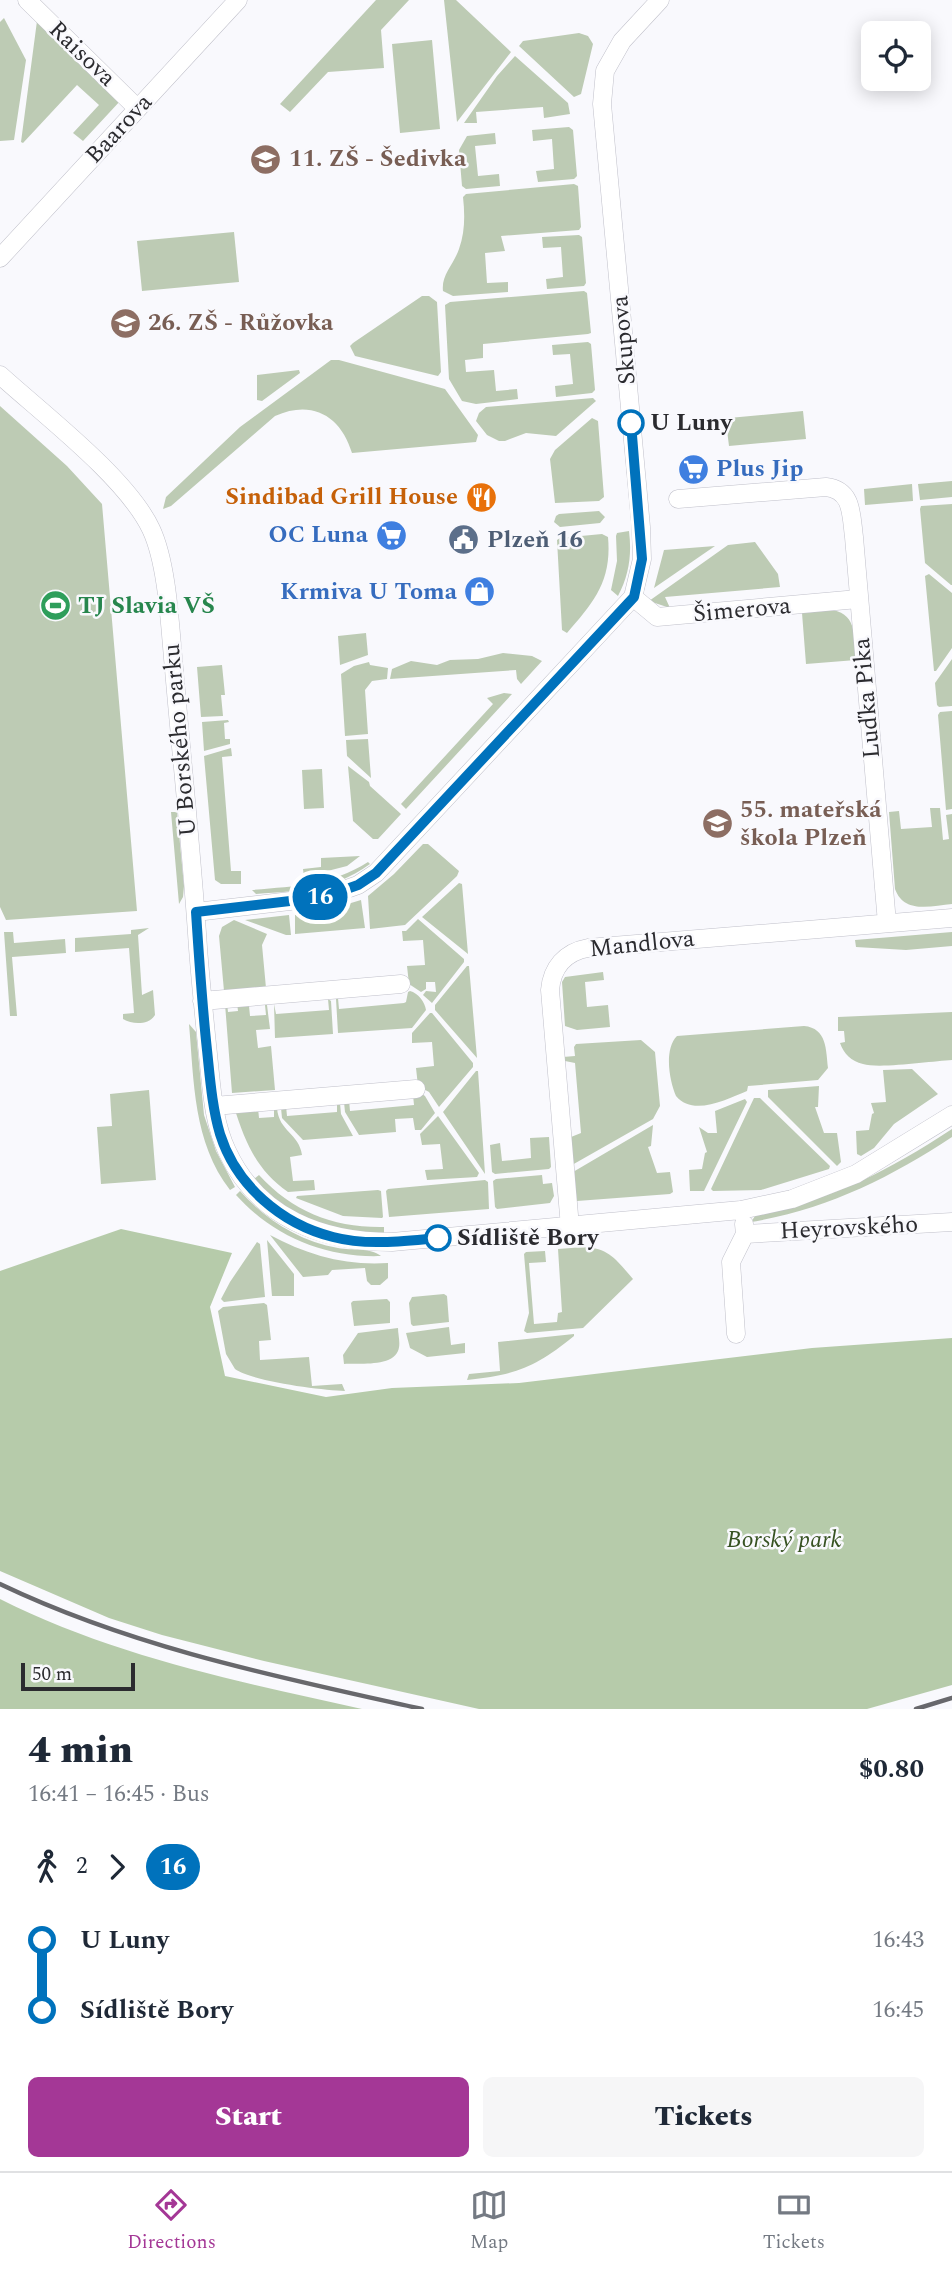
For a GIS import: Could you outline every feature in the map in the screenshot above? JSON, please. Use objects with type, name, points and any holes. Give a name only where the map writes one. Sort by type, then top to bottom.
[{"type":"street","name":"Raisova","points":[[27,0],[137,108]]},
{"type":"street","name":"Baarova","points":[[0,258],[238,0]]},
{"type":"street","name":"Skupova","points":[[634,597],[642,559],[641,538],[602,104],[605,71],[622,41],[660,0]]},
{"type":"street","name":"U Borského parku","points":[[0,375],[118,485],[151,530],[167,602],[202,1001],[214,1106],[220,1133],[238,1171],[258,1196],[281,1215],[332,1237],[363,1242],[392,1242]]},
{"type":"street","name":"Luďka Pika","points":[[677,499],[826,487],[842,491],[849,505],[887,923]]},
{"type":"street","name":"Šimerova","points":[[634,597],[657,617],[858,600]]},
{"type":"street","points":[[196,912],[324,897],[351,888],[376,873],[634,597]]},
{"type":"street","name":"Mandlova","points":[[570,1227],[550,990],[554,973],[564,958],[588,948],[952,918]]},
{"type":"street","points":[[202,1001],[401,984]]},
{"type":"street","points":[[214,1106],[416,1089]]},
{"type":"street","name":"Heyrovského","points":[[392,1242],[741,1210],[792,1199],[856,1174],[952,1115]]},
{"type":"street","name":"Heyrovského","points":[[736,1334],[731,1262],[745,1234],[741,1210]]},
{"type":"street","name":"Heyrovského","points":[[745,1234],[952,1222]]},
{"type":"green space","points":[[376,0],[409,0],[381,30],[384,68],[328,72],[290,112],[280,104]]},
{"type":"green space","points":[[444,0],[456,0],[511,52],[457,122]]},
{"type":"green space","points":[[4,18],[26,60],[14,140],[0,141],[0,22]]},
{"type":"green space","points":[[37,21],[121,100],[83,141],[73,133],[99,105],[77,85],[23,143],[21,142]]},
{"type":"green space","points":[[579,33],[588,36],[593,44],[581,94],[574,97],[519,46],[523,41]]},
{"type":"green space","points":[[432,40],[440,129],[400,133],[392,44]]},
{"type":"green space","points":[[515,56],[568,103],[570,114],[544,118],[543,107],[476,112],[477,123],[464,123],[497,76]]},
{"type":"green space","points":[[569,127],[573,130],[577,176],[574,179],[538,182],[536,171],[554,169],[552,139],[533,141],[532,130]]},
{"type":"green space","points":[[495,133],[496,144],[475,146],[478,176],[499,174],[500,186],[466,189],[462,186],[459,150],[467,136]]},
{"type":"green space","points":[[574,184],[578,186],[579,230],[501,236],[505,251],[485,253],[487,283],[508,282],[508,292],[453,296],[443,291],[446,275],[461,243],[464,223],[463,197],[466,194]]},
{"type":"green space","points":[[234,232],[239,282],[142,291],[137,241]]},
{"type":"green space","points":[[542,237],[582,237],[586,283],[584,286],[547,289],[546,279],[563,277],[561,247],[543,248]]},
{"type":"green space","points":[[584,291],[587,293],[591,333],[483,344],[483,358],[465,360],[466,372],[494,370],[496,391],[517,389],[518,399],[476,404],[462,401],[449,379],[445,305],[450,302]]},
{"type":"green space","points":[[422,296],[429,296],[437,302],[441,372],[438,376],[355,356],[350,346],[353,343]]},
{"type":"green space","points":[[591,344],[595,390],[592,393],[556,397],[555,386],[573,384],[570,354],[553,355],[552,345]]},
{"type":"green space","points":[[331,360],[445,389],[478,435],[476,442],[352,453],[341,429],[323,414],[313,410],[288,411],[275,416],[171,506],[163,509],[166,497],[240,427]]},
{"type":"green space","points":[[299,370],[300,373],[262,401],[257,400],[257,375]]},
{"type":"green space","points":[[593,398],[596,401],[556,436],[526,433],[499,441],[487,435],[476,421],[479,413],[486,407]]},
{"type":"green space","name":"TJ Slavia VŠ","points":[[0,406],[67,466],[102,504],[137,911],[6,920],[0,907]]},
{"type":"green space","points":[[803,411],[806,439],[729,446],[726,422],[729,418]]},
{"type":"green space","points":[[592,418],[598,421],[604,497],[599,501],[555,503],[550,459],[555,450]]},
{"type":"green space","points":[[952,481],[952,497],[920,500],[918,484]]},
{"type":"green space","points":[[912,484],[913,501],[865,505],[864,489]]},
{"type":"green space","points":[[952,504],[951,585],[925,563],[920,509],[921,506]]},
{"type":"green space","points":[[599,511],[605,517],[600,523],[560,527],[554,522],[559,514]]},
{"type":"green space","points":[[629,531],[629,565],[618,596],[611,590],[617,561],[616,536],[617,533]]},
{"type":"green space","points":[[602,534],[608,537],[604,579],[593,601],[567,633],[562,630],[557,540]]},
{"type":"green space","points":[[755,542],[778,574],[780,587],[665,597],[670,608],[649,601],[728,545]]},
{"type":"green space","points":[[715,546],[654,588],[664,550]]},
{"type":"green space","points":[[929,574],[952,593],[952,648],[936,671],[925,576]]},
{"type":"green space","points":[[833,610],[851,622],[856,660],[806,664],[802,613]]},
{"type":"green space","points":[[366,633],[368,655],[340,665],[338,636]]},
{"type":"green space","points":[[503,653],[532,656],[542,661],[521,684],[516,670],[390,679],[392,669],[411,661],[437,665],[450,660],[478,659]]},
{"type":"green space","points":[[952,659],[952,706],[939,707],[935,683]]},
{"type":"green space","points":[[369,662],[370,665],[388,668],[387,679],[372,681],[365,690],[368,734],[345,736],[341,674],[354,666]]},
{"type":"green space","points":[[222,665],[225,695],[221,695],[223,716],[201,717],[197,667]]},
{"type":"green space","points":[[504,693],[512,694],[406,809],[401,804],[493,704],[487,698]]},
{"type":"green space","points":[[952,711],[952,809],[946,810],[938,715],[940,712]]},
{"type":"green space","points":[[202,722],[229,722],[224,723],[225,739],[230,739],[230,744],[204,751]]},
{"type":"green space","points":[[368,739],[371,778],[347,756],[346,740]]},
{"type":"green space","points":[[231,748],[232,756],[222,757],[231,871],[241,871],[241,884],[221,884],[215,880],[204,756]]},
{"type":"green space","points":[[348,766],[369,782],[370,786],[401,814],[378,839],[373,839],[353,821]]},
{"type":"green space","points":[[322,769],[324,808],[304,809],[302,770]]},
{"type":"green space","points":[[930,808],[940,808],[943,840],[949,839],[946,815],[952,814],[952,904],[919,907],[905,902],[895,889],[889,812],[899,811],[901,829],[932,827]]},
{"type":"green space","points":[[171,812],[177,812],[184,886],[179,904]]},
{"type":"green space","points":[[423,844],[428,844],[459,871],[457,876],[405,925],[370,929],[368,896]]},
{"type":"green space","points":[[360,856],[347,866],[304,877],[303,869],[321,867],[321,858]]},
{"type":"green space","points":[[368,862],[370,864],[356,873],[329,885],[288,892],[256,894],[252,890],[298,886],[326,880]]},
{"type":"green space","points":[[459,883],[462,884],[468,954],[422,917]]},
{"type":"green space","points":[[361,900],[365,928],[295,934],[295,915],[321,912]]},
{"type":"green space","points":[[289,915],[291,935],[245,920]]},
{"type":"green space","points":[[418,919],[464,959],[432,1003],[423,995],[426,991],[436,992],[435,982],[426,982],[426,989],[421,992],[409,984],[407,966],[425,965],[423,940],[403,941],[402,931],[406,931]]},
{"type":"green space","points":[[234,920],[267,934],[262,945],[266,988],[224,991],[219,936],[222,927]]},
{"type":"green space","points":[[149,928],[138,935],[142,995],[153,990],[155,1015],[145,1022],[131,1022],[123,1019],[123,1014],[134,1013],[129,948],[75,952],[75,938],[131,934],[131,930]]},
{"type":"green space","points":[[4,932],[13,932],[14,943],[65,939],[66,953],[12,957],[17,1016],[10,1016]]},
{"type":"green space","points":[[952,932],[952,946],[906,950],[856,947],[855,940]]},
{"type":"green space","points":[[467,966],[477,1058],[435,1010],[435,1005]]},
{"type":"green space","points":[[603,972],[604,980],[585,982],[587,1007],[608,1005],[610,1027],[577,1030],[565,1026],[562,982],[565,977]]},
{"type":"green space","points":[[410,991],[421,998],[426,1010],[412,1028],[338,1033],[336,999],[338,998],[339,1009],[404,1003]]},
{"type":"green space","points":[[328,999],[331,1001],[333,1034],[275,1038],[274,1004],[276,1014],[329,1010]]},
{"type":"green space","points":[[227,1003],[228,1012],[238,1011],[237,1003],[249,1006],[250,1016],[266,1015],[267,1005],[270,1029],[256,1030],[258,1048],[271,1046],[275,1090],[232,1093]]},
{"type":"green space","points":[[952,1012],[952,1060],[871,1065],[852,1059],[840,1043],[845,1042],[844,1031],[838,1031],[838,1017]]},
{"type":"green space","points":[[430,1013],[473,1063],[473,1067],[439,1107],[429,1092],[418,1086],[416,1068],[434,1066],[432,1042],[412,1043],[412,1033]]},
{"type":"green space","points":[[189,1024],[196,1032],[204,1115],[216,1151],[235,1187],[230,1190],[218,1171],[202,1131],[194,1089]]},
{"type":"green space","points":[[804,1026],[817,1031],[826,1047],[828,1068],[818,1080],[748,1086],[747,1091],[701,1106],[683,1102],[676,1096],[671,1082],[669,1056],[677,1036]]},
{"type":"green space","points":[[641,1040],[655,1052],[660,1106],[653,1119],[572,1165],[570,1140],[581,1133],[575,1063],[565,1061],[563,1057],[575,1056],[576,1044]]},
{"type":"green space","points":[[912,1069],[938,1094],[894,1124],[874,1148],[861,1156],[857,1154],[856,1131],[869,1130],[874,1113],[871,1103],[886,1102],[883,1070]]},
{"type":"green space","points":[[478,1071],[485,1174],[443,1112]]},
{"type":"green space","points":[[819,1086],[818,1107],[815,1107],[824,1133],[837,1133],[841,1162],[837,1166],[768,1097],[768,1090]]},
{"type":"green space","points":[[149,1090],[156,1180],[101,1184],[97,1127],[112,1126],[110,1094]]},
{"type":"green space","points":[[422,1094],[435,1113],[421,1130],[415,1130],[413,1118],[395,1119],[396,1132],[359,1135],[345,1112],[344,1102],[349,1100],[350,1111],[414,1105],[413,1095]]},
{"type":"green space","points":[[754,1098],[760,1098],[830,1166],[829,1169],[761,1190],[713,1191],[711,1189]]},
{"type":"green space","points":[[745,1099],[747,1102],[704,1191],[690,1191],[689,1170],[702,1169],[707,1152],[699,1127],[708,1133],[717,1133],[715,1111]]},
{"type":"green space","points":[[337,1101],[353,1136],[303,1140],[282,1118],[281,1108],[286,1106],[287,1116],[337,1112]]},
{"type":"green space","points":[[234,1107],[258,1108],[259,1118],[274,1117],[274,1107],[277,1108],[281,1122],[297,1142],[302,1155],[290,1157],[293,1181],[314,1180],[315,1190],[288,1192],[268,1175],[248,1144]]},
{"type":"green space","points":[[438,1116],[479,1173],[477,1177],[427,1180],[425,1170],[443,1169],[440,1144],[422,1145],[420,1134]]},
{"type":"green space","points":[[653,1125],[651,1146],[648,1147],[657,1173],[670,1172],[673,1192],[577,1201],[573,1172]]},
{"type":"green space","points":[[952,1129],[952,1137],[881,1179],[831,1201],[751,1222],[755,1216],[810,1201],[858,1182],[904,1159]]},
{"type":"green space","points":[[549,1137],[549,1169],[495,1174],[492,1172],[490,1145],[500,1143],[502,1161],[531,1158],[530,1138]]},
{"type":"green space","points":[[259,1175],[286,1199],[315,1215],[348,1224],[384,1227],[384,1233],[365,1233],[313,1221],[282,1204],[254,1179]]},
{"type":"green space","points":[[542,1175],[543,1184],[552,1183],[554,1196],[550,1203],[497,1209],[495,1207],[493,1181]]},
{"type":"green space","points":[[485,1180],[488,1182],[489,1209],[389,1217],[388,1189]]},
{"type":"green space","points":[[240,1191],[272,1220],[297,1235],[324,1245],[366,1250],[381,1256],[340,1253],[301,1242],[266,1222],[236,1195]]},
{"type":"green space","points":[[381,1191],[382,1218],[343,1216],[296,1198],[297,1196]]},
{"type":"green space","name":"Borský park","points":[[121,1229],[232,1253],[210,1307],[225,1376],[326,1397],[392,1388],[519,1383],[812,1348],[952,1338],[952,1685],[867,1709],[479,1709],[264,1661],[162,1635],[109,1618],[0,1571],[0,1271]]},
{"type":"green space","points":[[270,1235],[327,1258],[357,1263],[388,1263],[388,1278],[380,1285],[371,1285],[367,1281],[365,1268],[332,1270],[328,1275],[303,1277]]},
{"type":"green space","points":[[267,1240],[294,1274],[294,1296],[272,1296]]},
{"type":"green space","points":[[257,1242],[260,1244],[265,1297],[224,1302],[221,1299],[230,1282]]},
{"type":"green space","points":[[584,1247],[607,1253],[633,1279],[583,1328],[527,1333],[524,1331],[529,1313],[524,1254],[545,1251],[546,1262],[529,1263],[534,1324],[557,1322],[558,1313],[562,1312],[558,1249]]},
{"type":"green space","points":[[447,1296],[449,1322],[413,1326],[411,1324],[409,1303],[412,1297]]},
{"type":"green space","points":[[387,1299],[390,1302],[390,1323],[354,1326],[353,1301]]},
{"type":"green space","points":[[264,1303],[267,1305],[271,1340],[259,1341],[260,1360],[309,1357],[312,1386],[342,1384],[345,1391],[257,1378],[235,1369],[226,1354],[218,1311],[223,1307]]},
{"type":"green space","points":[[449,1327],[451,1345],[465,1343],[465,1353],[427,1357],[410,1348],[406,1333]]},
{"type":"green space","points":[[398,1328],[398,1351],[389,1360],[344,1364],[343,1355],[358,1333]]},
{"type":"green space","points":[[574,1334],[548,1355],[525,1368],[467,1380],[469,1374],[500,1371],[498,1342]]},
{"type":"green space","points":[[0,1599],[43,1619],[132,1652],[224,1677],[362,1709],[0,1709]]},
{"type":"railway","points":[[0,1584],[102,1626],[154,1643],[261,1672],[422,1709]]},
{"type":"railway","points":[[916,1709],[952,1698]]},
{"type":"bus line","name":"16","points":[[438,1238],[363,1242],[332,1237],[281,1215],[245,1181],[227,1152],[214,1106],[203,1013],[196,912],[324,897],[358,885],[376,873],[634,597],[642,559],[631,423]]},
{"type":"place","name":"11. ZŠ - Šedivka","points":[[266,159]]},
{"type":"place","name":"26. ZŠ - Růžovka","points":[[125,323]]},
{"type":"place","name":"U Luny","points":[[631,423]]},
{"type":"place","name":"Plus Jip","points":[[693,469]]},
{"type":"place","name":"Sindibad Grill House","points":[[481,497]]},
{"type":"place","name":"OC Luna","points":[[391,535]]},
{"type":"place","name":"Plzeň 16","points":[[464,540]]},
{"type":"place","name":"Krmiva U Toma","points":[[480,592]]},
{"type":"place","name":"TJ Slavia VŠ","points":[[55,606]]},
{"type":"place","name":"55. mateřská škola Plzeň","points":[[717,824]]},
{"type":"place","name":"Sídliště Bory","points":[[438,1238]]}]
